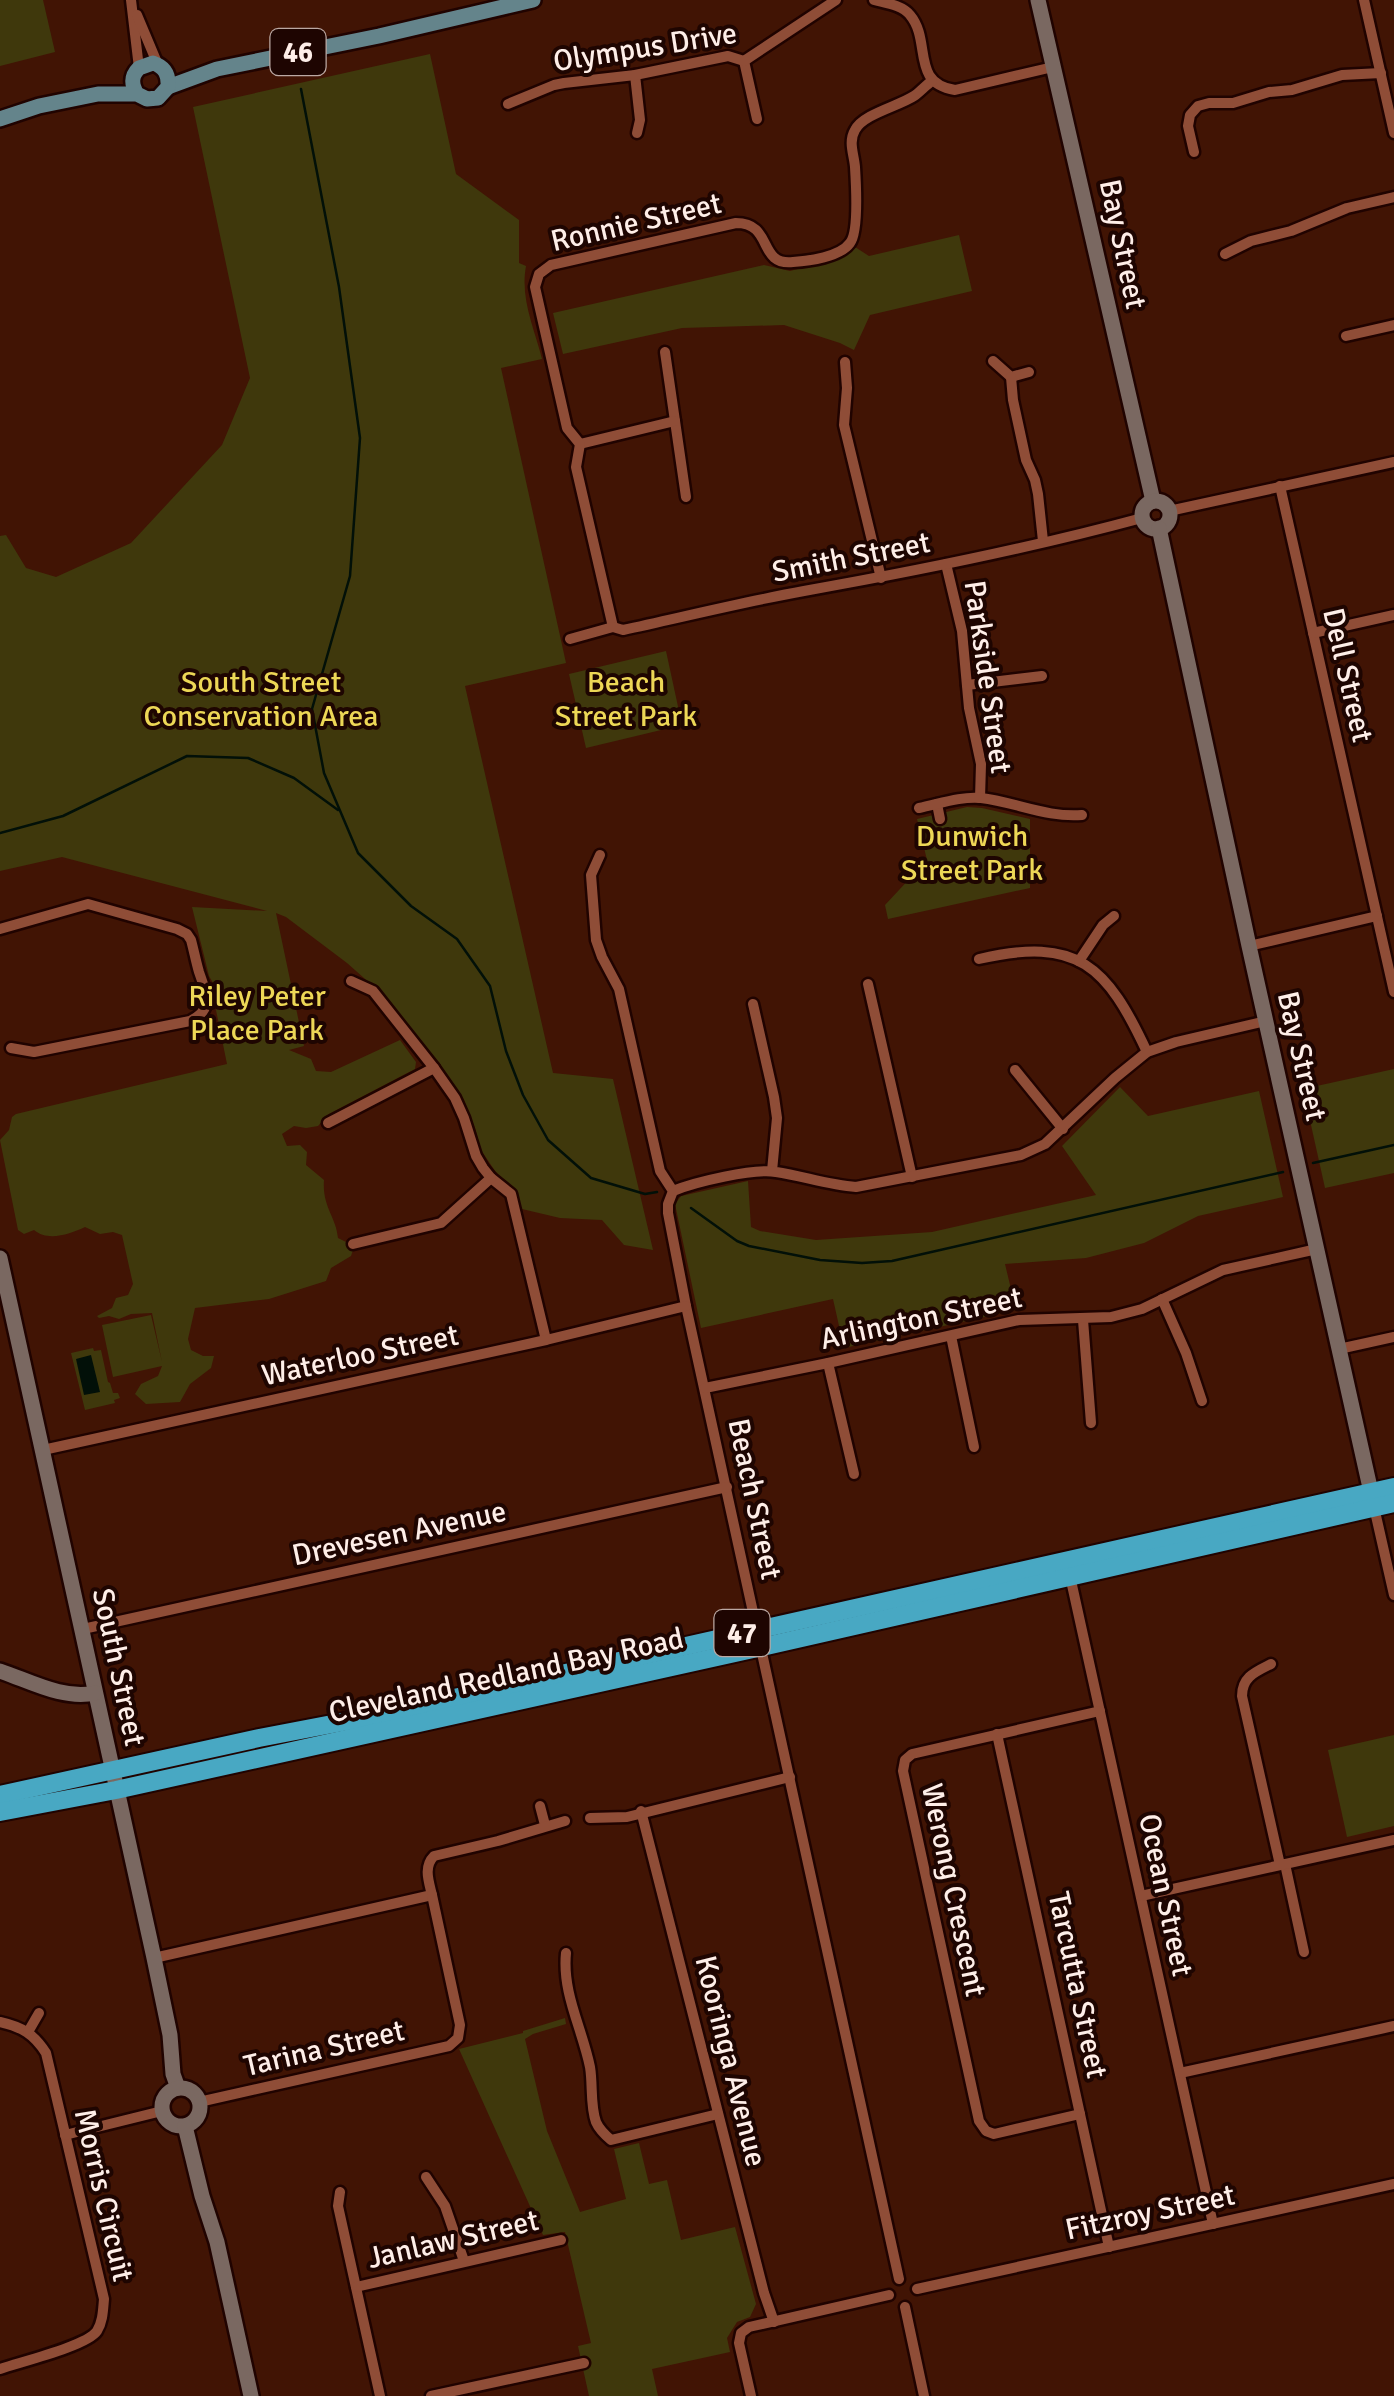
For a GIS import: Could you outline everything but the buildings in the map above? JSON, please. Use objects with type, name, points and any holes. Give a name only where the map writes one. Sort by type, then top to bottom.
[{"type":"highway","name":"47","points":[[1373,1499],[1394,1486]]},
{"type":"highway","name":"47","points":[[1373,1499],[1394,1503]]},
{"type":"highway","name":"Cleveland Redland Bay Road","points":[[0,1795],[1070,1576],[1373,1499]]},
{"type":"highway","name":"Cleveland Redland Bay Road","points":[[0,1812],[116,1790],[1373,1499]]},
{"type":"main road","name":"46","points":[[98,94],[148,63],[164,74],[217,68],[533,0]]},
{"type":"main road","points":[[137,70],[132,83],[137,94]]},
{"type":"main road","name":"46","points":[[0,119],[38,106],[98,94],[137,94],[153,99],[163,94],[164,74]]},
{"type":"main road","name":"46","points":[[0,107],[38,106]]},
{"type":"street","name":"Olympus Drive","points":[[508,104],[554,85],[635,75],[728,56],[744,61],[836,0]]},
{"type":"street","points":[[874,0],[902,8],[910,15],[927,72],[941,88],[955,90],[1053,67]]},
{"type":"street","name":"Bay Street","points":[[1038,0],[1153,501]]},
{"type":"street","points":[[1364,0],[1394,133]]},
{"type":"street","points":[[132,3],[137,70]]},
{"type":"street","points":[[132,3],[164,74]]},
{"type":"street","points":[[744,61],[757,119]]},
{"type":"street","points":[[1194,152],[1188,126],[1190,114],[1198,106],[1233,103],[1342,76],[1380,73]]},
{"type":"street","points":[[635,75],[640,120],[637,133]]},
{"type":"street","name":"Ronnie Street","points":[[614,627],[576,467],[580,444],[567,428],[535,287],[539,274],[551,265],[736,223],[749,223],[760,232],[768,252],[777,260],[789,263],[838,253],[850,244],[855,233],[851,143],[854,132],[860,122],[915,95],[932,80]]},
{"type":"street","points":[[1225,254],[1348,208],[1394,198]]},
{"type":"street","points":[[1346,336],[1394,325]]},
{"type":"street","points":[[665,352],[686,497]]},
{"type":"street","points":[[993,361],[1011,377],[1012,400],[1038,494],[1042,541]]},
{"type":"street","points":[[845,362],[844,425],[881,578]]},
{"type":"street","points":[[1011,377],[1029,372]]},
{"type":"street","points":[[580,444],[675,421]]},
{"type":"street","points":[[1169,511],[1394,462]]},
{"type":"street","name":"Dell Street","points":[[1280,486],[1394,992]]},
{"type":"street","points":[[1153,501],[1163,503],[1169,511],[1168,522],[1159,528],[1148,526],[1142,518],[1143,509],[1153,501]]},
{"type":"street","name":"Smith Street","points":[[570,639],[614,627],[623,630],[881,578],[1142,518]]},
{"type":"street","name":"Bay Street","points":[[1159,528],[1394,1595]]},
{"type":"street","name":"Parkside Street","points":[[946,564],[962,631],[969,708],[980,764],[980,798]]},
{"type":"street","points":[[1314,633],[1394,616]]},
{"type":"street","points":[[967,685],[1042,676]]},
{"type":"street","points":[[920,808],[980,798],[1065,817],[1082,815]]},
{"type":"street","points":[[937,804],[940,819]]},
{"type":"street","name":"Beach Street","points":[[600,855],[590,875],[596,940],[619,988],[660,1172],[673,1191],[668,1212],[686,1306],[899,2279]]},
{"type":"street","points":[[0,929],[88,904],[177,930],[191,940],[207,996],[206,1009],[190,1021],[34,1052],[11,1048]]},
{"type":"street","points":[[1080,961],[1103,925],[1114,916]]},
{"type":"street","points":[[1249,946],[1377,916]]},
{"type":"street","points":[[979,960],[1038,951],[1080,961],[1114,990],[1147,1052]]},
{"type":"street","points":[[351,981],[373,991],[434,1068],[464,1118],[476,1156],[490,1178],[511,1194],[546,1340]]},
{"type":"street","points":[[868,984],[912,1177]]},
{"type":"street","points":[[753,1004],[777,1118],[772,1170]]},
{"type":"street","points":[[673,1191],[772,1170],[856,1188],[1021,1155],[1045,1144],[1147,1052],[1266,1021]]},
{"type":"street","points":[[328,1123],[434,1068]]},
{"type":"street","points":[[1015,1070],[1063,1129]]},
{"type":"street","points":[[352,1244],[441,1223],[490,1178]]},
{"type":"street","name":"Arlington Street","points":[[705,1388],[1019,1320],[1110,1317],[1142,1309],[1223,1270],[1317,1249]]},
{"type":"street","name":"South Street","points":[[0,1258],[154,1958],[170,2036],[172,2074],[178,2088]]},
{"type":"street","points":[[1162,1299],[1202,1401]]},
{"type":"street","name":"Waterloo Street","points":[[43,1450],[686,1306]]},
{"type":"street","points":[[1083,1320],[1091,1423]]},
{"type":"street","points":[[950,1336],[974,1447]]},
{"type":"street","points":[[1339,1350],[1394,1338]]},
{"type":"street","points":[[828,1364],[854,1474]]},
{"type":"street","name":"Drevesen Avenue","points":[[83,1629],[726,1486]]},
{"type":"street","name":"Ocean Street","points":[[1070,1576],[1213,2224]]},
{"type":"street","points":[[1270,1664],[1249,1676],[1242,1684],[1242,1696],[1304,1952]]},
{"type":"street","points":[[0,1671],[67,1694],[95,1693]]},
{"type":"street","name":"Werong Crescent","points":[[1080,2114],[994,2134],[979,2122],[903,1771],[905,1760],[912,1754],[1100,1711]]},
{"type":"street","name":"Tarcutta Street","points":[[998,1734],[1109,2247]]},
{"type":"street","points":[[590,1818],[627,1816],[790,1777]]},
{"type":"street","points":[[540,1806],[545,1826]]},
{"type":"street","name":"Kooringa Avenue","points":[[642,1811],[774,2322]]},
{"type":"street","points":[[154,1958],[432,1895],[428,1873],[429,1860],[434,1856],[565,1821]]},
{"type":"street","points":[[1141,1896],[1394,1840]]},
{"type":"street","name":"Tarina Street","points":[[199,2102],[449,2046],[458,2038],[460,2025],[432,1895]]},
{"type":"street","points":[[566,1953],[564,1973],[590,2070],[595,2115],[604,2134],[610,2140],[619,2140],[718,2114]]},
{"type":"street","points":[[0,2022],[28,2032],[39,2013]]},
{"type":"street","points":[[1180,2073],[1394,2026]]},
{"type":"street","name":"Morris Circuit","points":[[0,2369],[83,2342],[97,2332],[103,2315],[104,2299],[46,2053],[28,2032]]},
{"type":"street","points":[[178,2088],[191,2091],[199,2102],[197,2117],[186,2126],[170,2124],[162,2111],[164,2098],[178,2088]]},
{"type":"street","points":[[65,2135],[162,2111]]},
{"type":"street","points":[[186,2126],[251,2396]]},
{"type":"street","points":[[426,2177],[445,2206],[464,2261]]},
{"type":"street","name":"Fitzroy Street","points":[[918,2289],[1394,2184]]},
{"type":"street","points":[[340,2192],[338,2206],[380,2396]]},
{"type":"street","name":"Janlaw Street","points":[[356,2287],[561,2240]]},
{"type":"street","points":[[899,2279],[910,2280],[918,2289],[915,2301],[905,2307],[895,2304],[890,2295],[891,2285],[899,2279]]},
{"type":"street","points":[[751,2396],[739,2344],[749,2327],[890,2295]]},
{"type":"street","points":[[905,2307],[924,2396]]},
{"type":"street","points":[[431,2396],[584,2363]]},
{"type":"green space","points":[[0,0],[43,0],[55,52],[0,66]]},
{"type":"green space","name":"South Street Conservation Area","points":[[430,54],[456,174],[519,220],[519,263],[526,266],[526,301],[542,359],[501,368],[566,663],[465,686],[553,1073],[613,1079],[653,1250],[624,1245],[602,1220],[560,1218],[522,1209],[510,1185],[481,1150],[463,1098],[373,986],[276,913],[304,1046],[289,1050],[311,1059],[316,1071],[331,1072],[400,1040],[416,1062],[415,1069],[329,1114],[318,1126],[294,1126],[282,1134],[287,1146],[300,1145],[307,1152],[306,1165],[324,1180],[325,1197],[338,1238],[348,1243],[353,1250],[351,1256],[331,1268],[326,1281],[269,1299],[195,1308],[188,1339],[191,1350],[214,1356],[211,1368],[190,1384],[180,1402],[146,1404],[135,1394],[141,1384],[158,1376],[162,1366],[113,1377],[102,1325],[151,1315],[162,1362],[152,1313],[119,1319],[97,1316],[112,1308],[116,1298],[128,1295],[133,1284],[122,1235],[100,1234],[85,1227],[52,1236],[18,1230],[0,1140],[16,1114],[227,1064],[216,1010],[218,992],[209,976],[192,907],[267,911],[62,857],[0,871],[0,536],[6,535],[26,568],[56,577],[131,543],[222,445],[250,378],[193,107]]},
{"type":"green space","points":[[959,235],[972,291],[870,315],[854,350],[784,325],[682,328],[563,354],[553,313],[764,265],[790,271],[837,259],[855,247],[869,256]]},
{"type":"green space","name":"Beach Street Park","points":[[666,651],[682,725],[586,748],[569,674]]},
{"type":"green space","name":"Dunwich Street Park","points":[[967,807],[1030,819],[1030,888],[888,919],[885,905],[927,860],[917,819]]},
{"type":"green space","points":[[1394,1069],[1394,1173],[1325,1188],[1303,1089]]},
{"type":"green space","points":[[1120,1087],[1148,1116],[1259,1091],[1283,1197],[1198,1216],[1144,1243],[1086,1258],[1005,1264],[1016,1310],[844,1348],[833,1299],[701,1328],[675,1204],[681,1196],[748,1181],[751,1227],[816,1240],[932,1232],[1096,1195],[1062,1146]]},
{"type":"green space","points":[[101,1350],[108,1382],[120,1398],[115,1403],[85,1410],[71,1353]]},
{"type":"green space","points":[[1394,1735],[1394,1826],[1347,1837],[1328,1750]]},
{"type":"green space","points":[[565,2018],[566,2024],[525,2039],[547,2131],[580,2212],[626,2199],[614,2149],[639,2143],[649,2184],[667,2180],[681,2240],[735,2227],[756,2304],[750,2317],[737,2322],[727,2338],[730,2352],[652,2369],[658,2396],[589,2396],[578,2346],[591,2343],[565,2232],[543,2235],[459,2049]]},
{"type":"shaded area","points":[[91,1355],[100,1392],[84,1395],[76,1359]]},
{"type":"waterway","points":[[301,89],[339,287],[360,438],[350,576],[312,709],[324,773],[358,853],[411,906],[457,939],[490,986],[506,1051],[523,1095],[548,1140],[591,1178],[645,1194],[657,1192]]},
{"type":"waterway","points":[[0,833],[63,816],[187,756],[248,758],[294,778],[338,810]]},
{"type":"waterway","points":[[1313,1163],[1394,1145]]},
{"type":"waterway","points":[[691,1208],[749,1246],[820,1260],[862,1263],[892,1261],[1283,1172]]},
{"type":"park label","name":"Riley Peter Place Park","points":[[257,1013]]}]
